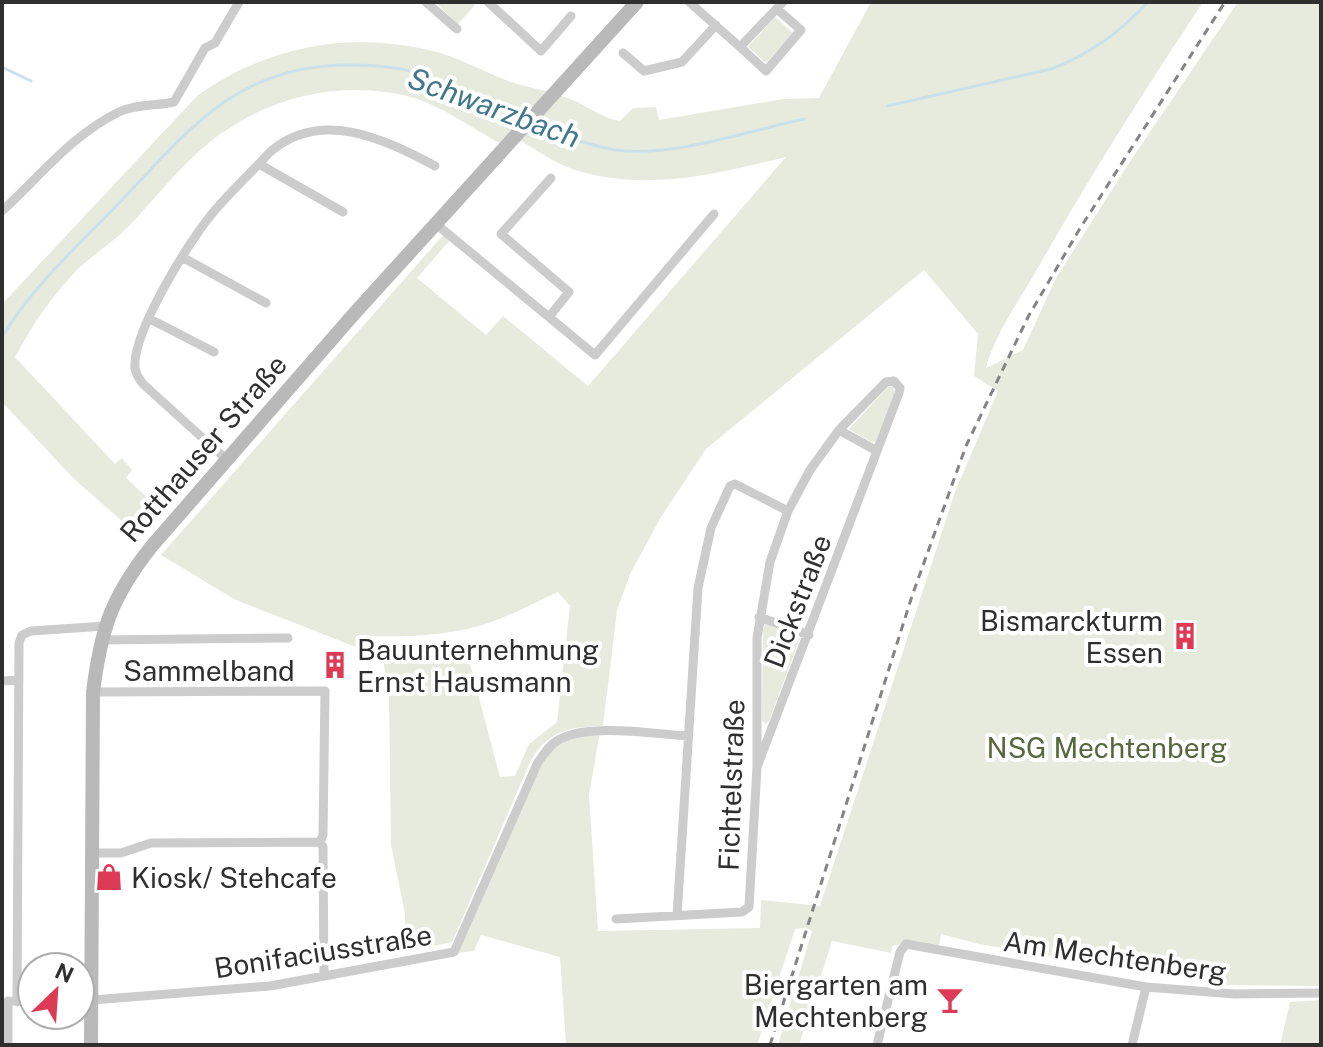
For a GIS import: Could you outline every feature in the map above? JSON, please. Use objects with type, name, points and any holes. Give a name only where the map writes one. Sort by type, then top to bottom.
[{"type":"main road","name":"Rotthauser Straße","points":[[87,951],[93,692],[102,633],[115,600],[130,574],[353,315],[637,2]]},
{"type":"street","points":[[2,211],[79,138],[100,123],[121,111],[174,102],[205,48],[215,43],[239,2]]},
{"type":"street","points":[[426,2],[457,29]]},
{"type":"street","points":[[488,2],[541,51],[571,16]]},
{"type":"street","points":[[689,2],[766,71],[801,30],[780,5],[740,47]]},
{"type":"street","points":[[623,53],[644,71],[682,62],[716,25]]},
{"type":"street","points":[[227,460],[136,375],[136,354],[150,319],[182,257],[212,213],[279,144],[319,129],[348,129],[435,166]]},
{"type":"street","points":[[259,164],[343,212]]},
{"type":"street","points":[[549,317],[569,292],[501,234],[551,178]]},
{"type":"street","points":[[436,224],[595,355],[714,214]]},
{"type":"street","points":[[182,257],[266,303]]},
{"type":"street","points":[[150,319],[214,352]]},
{"type":"street","name":"Fichtelstraße","points":[[677,916],[742,912],[749,907],[757,767],[759,617],[770,562],[788,511],[810,470],[839,430],[886,382],[894,381]]},
{"type":"street","name":"Dickstraße","points":[[757,767],[899,393],[900,388],[894,381]]},
{"type":"street","points":[[839,430],[877,451]]},
{"type":"street","points":[[616,919],[677,916],[698,588],[707,542],[724,499],[730,486],[735,484],[788,511]]},
{"type":"street","points":[[759,617],[809,635]]},
{"type":"street","name":"Sammelband","points":[[19,680],[19,643],[22,635],[43,628],[102,633],[288,638]]},
{"type":"street","points":[[2,681],[19,680],[8,1045]]},
{"type":"street","name":"Sammelband","points":[[93,692],[325,691],[323,835],[320,842]]},
{"type":"street","name":"Bonifaciusstraße","points":[[96,1000],[270,986],[454,952],[538,762],[549,747],[560,739],[588,732],[688,736]]},
{"type":"street","points":[[91,853],[121,853],[151,843],[320,842],[323,847],[324,976]]},
{"type":"street","name":"Am Mechtenberg","points":[[877,1045],[900,952],[906,944],[1146,987],[1235,994],[1321,993]]},
{"type":"street","points":[[1132,1045],[1146,987]]},
{"type":"green space","points":[[435,2],[472,2],[475,5],[458,24]]},
{"type":"green space","name":"NSG Mechtenberg","points":[[871,2],[1203,2],[1078,199],[1002,329],[986,368],[1023,350],[1056,278],[1238,2],[1321,2],[1321,986],[1228,985],[979,944],[941,934],[938,951],[905,943],[892,946],[891,953],[832,941],[799,1045],[778,1045],[812,931],[806,928],[795,929],[757,1045],[566,1045],[560,957],[481,935],[474,951],[458,953],[539,762],[561,739],[600,732],[589,795],[598,931],[760,928],[761,900],[820,906],[955,492],[998,391],[974,376],[978,334],[924,270],[706,449],[661,517],[630,574],[617,611],[603,726],[567,730],[549,738],[528,767],[452,942],[404,952],[405,914],[391,845],[389,697],[382,653],[470,664],[500,777],[515,776],[529,744],[557,722],[570,606],[558,592],[476,627],[415,636],[368,636],[366,651],[234,599],[161,555],[445,233],[451,239],[417,278],[486,335],[503,316],[588,386],[786,157],[681,178],[629,180],[602,176],[567,167],[516,138],[504,145],[420,100],[380,91],[352,90],[300,97],[274,105],[226,130],[204,147],[129,226],[78,269],[43,311],[15,357],[115,464],[122,458],[132,470],[126,478],[161,510],[138,535],[73,478],[2,402],[2,304],[197,96],[252,65],[282,54],[342,43],[405,45],[437,52],[511,82],[563,96],[613,119],[620,121],[633,108],[656,107],[659,120],[784,99],[819,98]]},
{"type":"green space","points":[[775,17],[793,33],[766,63],[748,47]]},
{"type":"green space","points":[[888,387],[893,387],[895,391],[876,441],[871,442],[849,429]]},
{"type":"green space","points":[[766,624],[800,638],[769,721],[765,724],[762,720],[763,629]]},
{"type":"green space","points":[[1321,1000],[1321,1045],[1280,1045],[1290,1002]]},
{"type":"waterway","name":"Schwarzbach","points":[[887,106],[1051,69],[1103,42],[1148,2]]},
{"type":"waterway","name":"Schwarzbach","points":[[2,337],[58,265],[195,126],[247,89],[276,76],[310,68],[348,65],[398,68],[442,82],[526,120]]},
{"type":"waterway","points":[[2,67],[31,81]]},
{"type":"waterway","name":"Schwarzbach","points":[[532,123],[594,145],[637,151],[684,147],[804,119]]},
{"type":"railway","points":[[770,1045],[912,596],[966,446],[1028,317],[1079,230],[1225,2]]},
{"type":"place","name":"Bismarckturm Essen","points":[[1185,636]]},
{"type":"place","name":"Bauunternehmung Ernst Hausmann","points":[[335,665]]},
{"type":"place","name":"Kiosk/ Stehcafe","points":[[109,877]]},
{"type":"place","name":"Biergarten am Mechtenberg","points":[[950,1000]]}]
